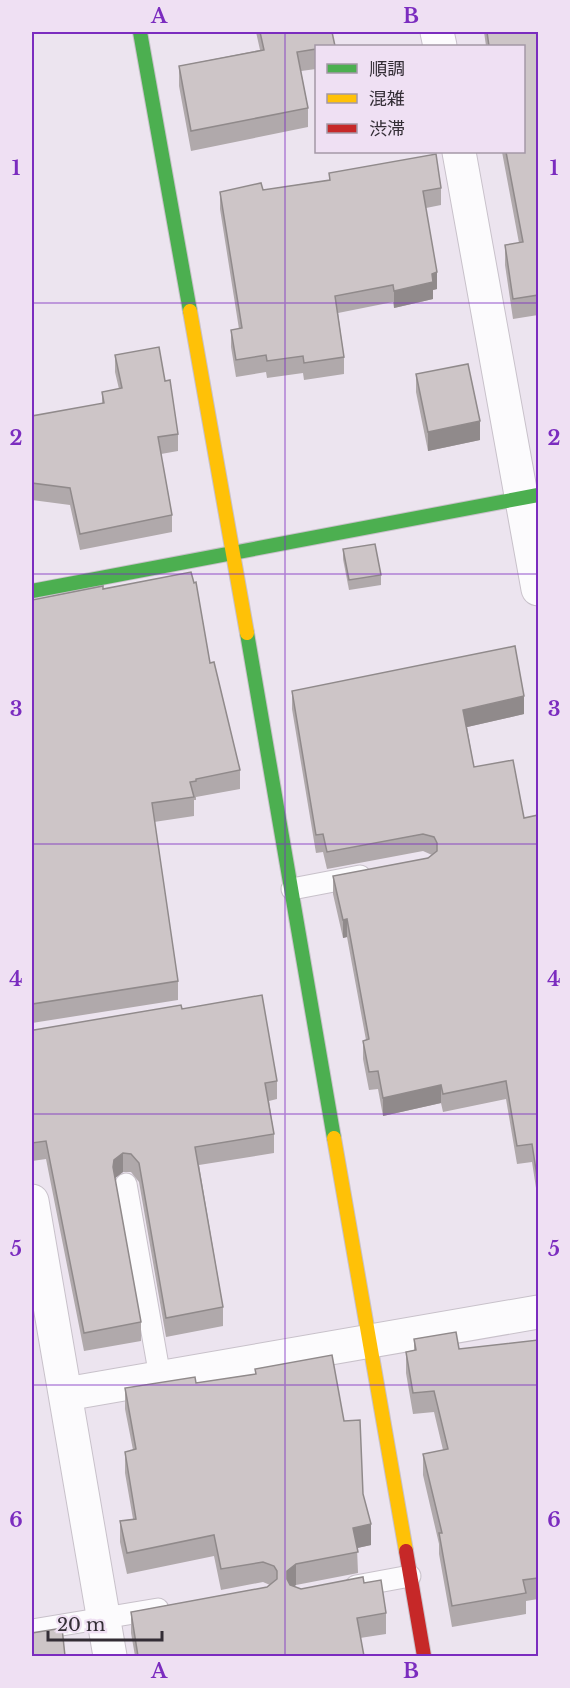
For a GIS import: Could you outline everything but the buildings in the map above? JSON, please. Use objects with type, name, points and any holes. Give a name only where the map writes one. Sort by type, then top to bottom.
[{"type":"street","points":[[140,32],[292,889],[424,1656]]},
{"type":"street","points":[[459,153],[530,496],[538,589]]},
{"type":"street","points":[[32,591],[530,496]]},
{"type":"street","points":[[32,1201],[110,1656]]},
{"type":"street","points":[[66,1394],[369,1339],[538,1312]]},
{"type":"lane","points":[[292,889],[381,872]]},
{"type":"lane","points":[[126,1184],[160,1377]]},
{"type":"lane","points":[[332,1591],[410,1576]]},
{"type":"lane","points":[[32,1630],[183,1604]]},
{"type":"traffic: fast","points":[[140,32],[190,311]]},
{"type":"traffic: fast","points":[[32,591],[538,495]]},
{"type":"traffic: fast","points":[[247,633],[334,1138]]},
{"type":"traffic: slow","points":[[190,311],[247,633]]},
{"type":"traffic: slow","points":[[334,1138],[406,1551]]},
{"type":"traffic: jam","points":[[406,1551],[424,1656]]}]
